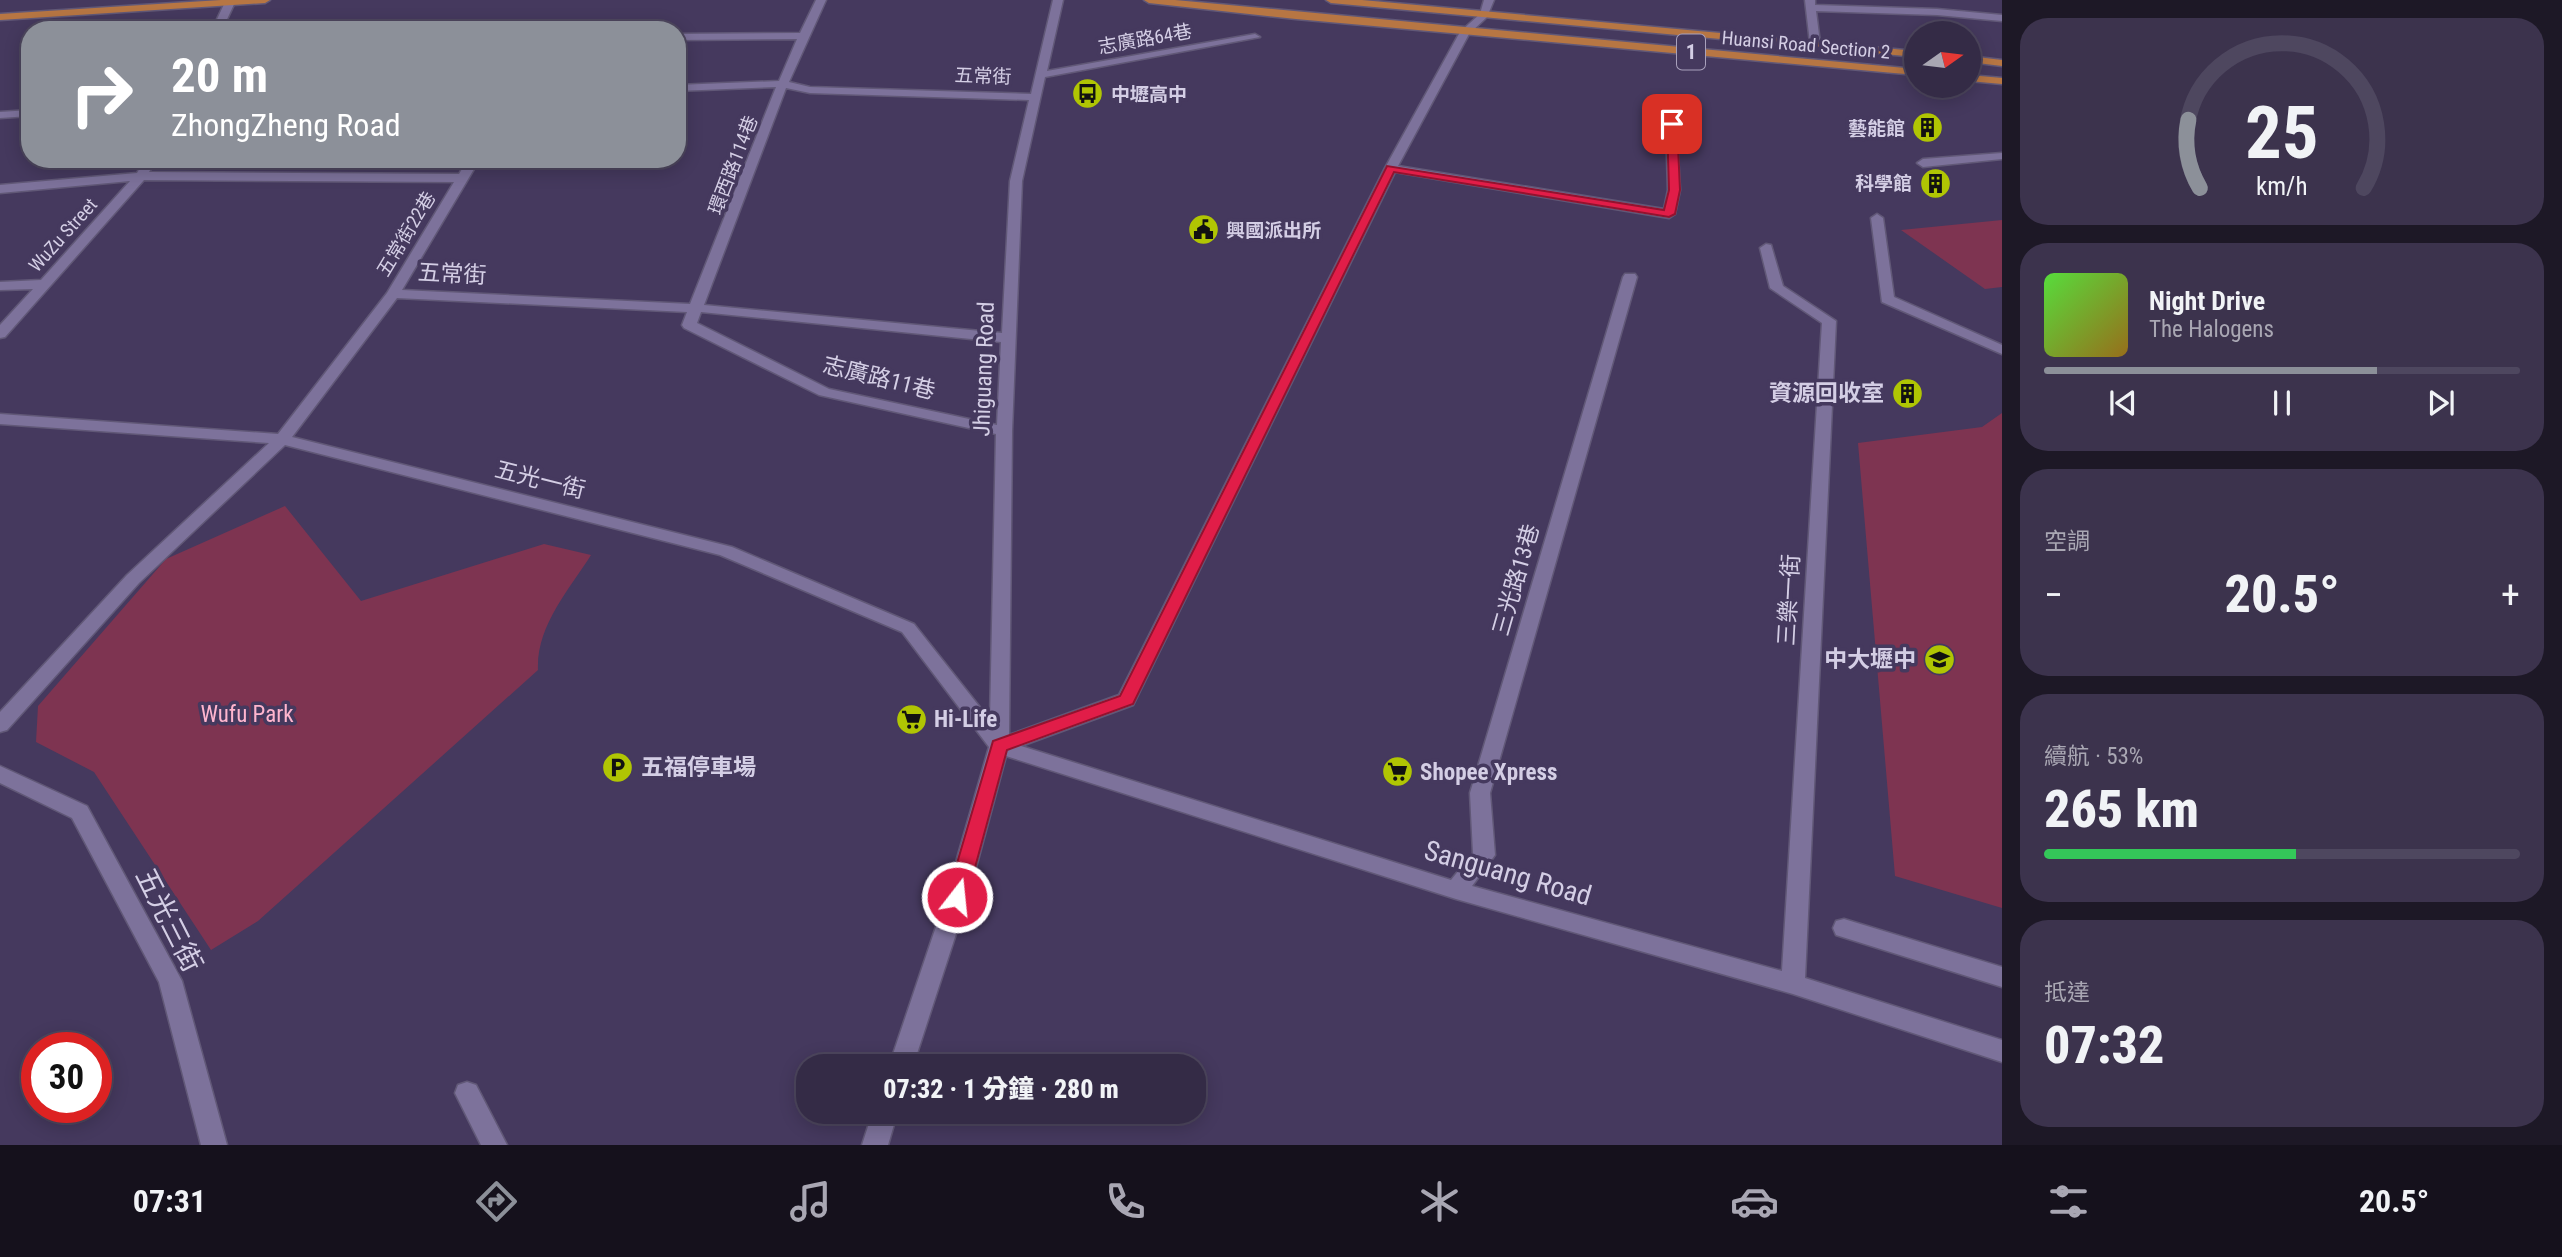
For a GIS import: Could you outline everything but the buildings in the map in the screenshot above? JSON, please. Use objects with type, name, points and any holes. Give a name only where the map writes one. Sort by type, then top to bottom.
[{"type":"main road","points":[[0,17],[265,0]]},
{"type":"main road","name":"Huansi Road Section 2","points":[[1149,0],[1465,32],[1904,71]]},
{"type":"main road","name":"Huansi Road Section 2","points":[[1331,0],[1487,7],[1904,53]]},
{"type":"main road","points":[[1981,60],[2002,63]]},
{"type":"main road","points":[[1981,79],[2002,81]]},
{"type":"street","name":"環西路114巷","points":[[697,308],[782,84],[821,0]]},
{"type":"street","name":"Jhiguang Road","points":[[905,1054],[957,897],[999,746],[1004,431],[1016,181],[1058,0]]},
{"type":"street","points":[[221,21],[231,1]]},
{"type":"street","points":[[1815,43],[1811,4],[2002,18]]},
{"type":"street","points":[[999,746],[1126,700],[1391,168],[1465,32],[1487,7]]},
{"type":"street","points":[[686,37],[803,36]]},
{"type":"street","name":"志廣路64巷","points":[[1041,75],[1255,37]]},
{"type":"street","name":"五常街","points":[[686,88],[782,84],[810,90],[1036,97]]},
{"type":"street","points":[[0,115],[21,114]]},
{"type":"street","points":[[1391,168],[1669,214],[1674,190],[1672,124]]},
{"type":"street","points":[[1923,163],[2002,156]]},
{"type":"street","name":"WuZu Street","points":[[0,334],[146,168]]},
{"type":"street","name":"五常街22巷","points":[[393,294],[468,168]]},
{"type":"street","points":[[0,189],[141,176],[462,178]]},
{"type":"street","points":[[1877,218],[1887,299],[2002,349]]},
{"type":"street","name":"三樂一街","points":[[1766,248],[1777,288],[1829,321],[1793,984]]},
{"type":"street","name":"三光路13巷","points":[[1456,890],[1484,855],[1480,793],[1630,277]]},
{"type":"street","points":[[0,286],[46,284]]},
{"type":"street","name":"五常街","points":[[0,725],[133,579],[282,439],[393,294],[697,308],[1008,338]]},
{"type":"street","name":"志廣路11巷","points":[[697,308],[689,325],[824,392],[1004,431]]},
{"type":"street","name":"五光一街","points":[[0,419],[282,439],[726,551],[908,628],[999,746]]},
{"type":"street","name":"Sanguang Road","points":[[999,746],[1456,890],[1793,984],[2002,1051]]},
{"type":"street","name":"五光三街","points":[[0,774],[80,812],[170,981],[214,1145]]},
{"type":"street","points":[[1844,928],[2002,977]]},
{"type":"street","points":[[467,1093],[494,1145]]},
{"type":"street","points":[[875,1145],[882,1124]]},
{"type":"green space","points":[[2002,220],[2002,287],[1985,289],[1901,230]]},
{"type":"green space","points":[[2002,413],[2002,908],[1895,876],[1858,443],[1982,427]]},
{"type":"green space","name":"Wufu Park","points":[[285,506],[361,601],[544,544],[591,555],[548,624],[542,638],[538,670],[258,921],[211,950],[94,772],[36,742],[38,706],[166,559]]},
{"type":"place","name":"中壢高中","points":[[1088,94]]},
{"type":"place","name":"藝能館","points":[[1928,128]]},
{"type":"place","name":"科學館","points":[[1935,183]]},
{"type":"place","name":"興國派出所","points":[[1203,230]]},
{"type":"place","name":"資源回收室","points":[[1907,393]]},
{"type":"place","name":"中大壢中","points":[[1939,659]]},
{"type":"place","name":"Hi-Life","points":[[911,719]]},
{"type":"place","name":"五福停車場","points":[[618,767]]},
{"type":"place","name":"Shopee Xpress","points":[[1397,772]]},
{"type":"route","points":[[957,897],[999,746],[1126,700],[1391,168],[1669,214],[1674,190],[1672,124]]}]
